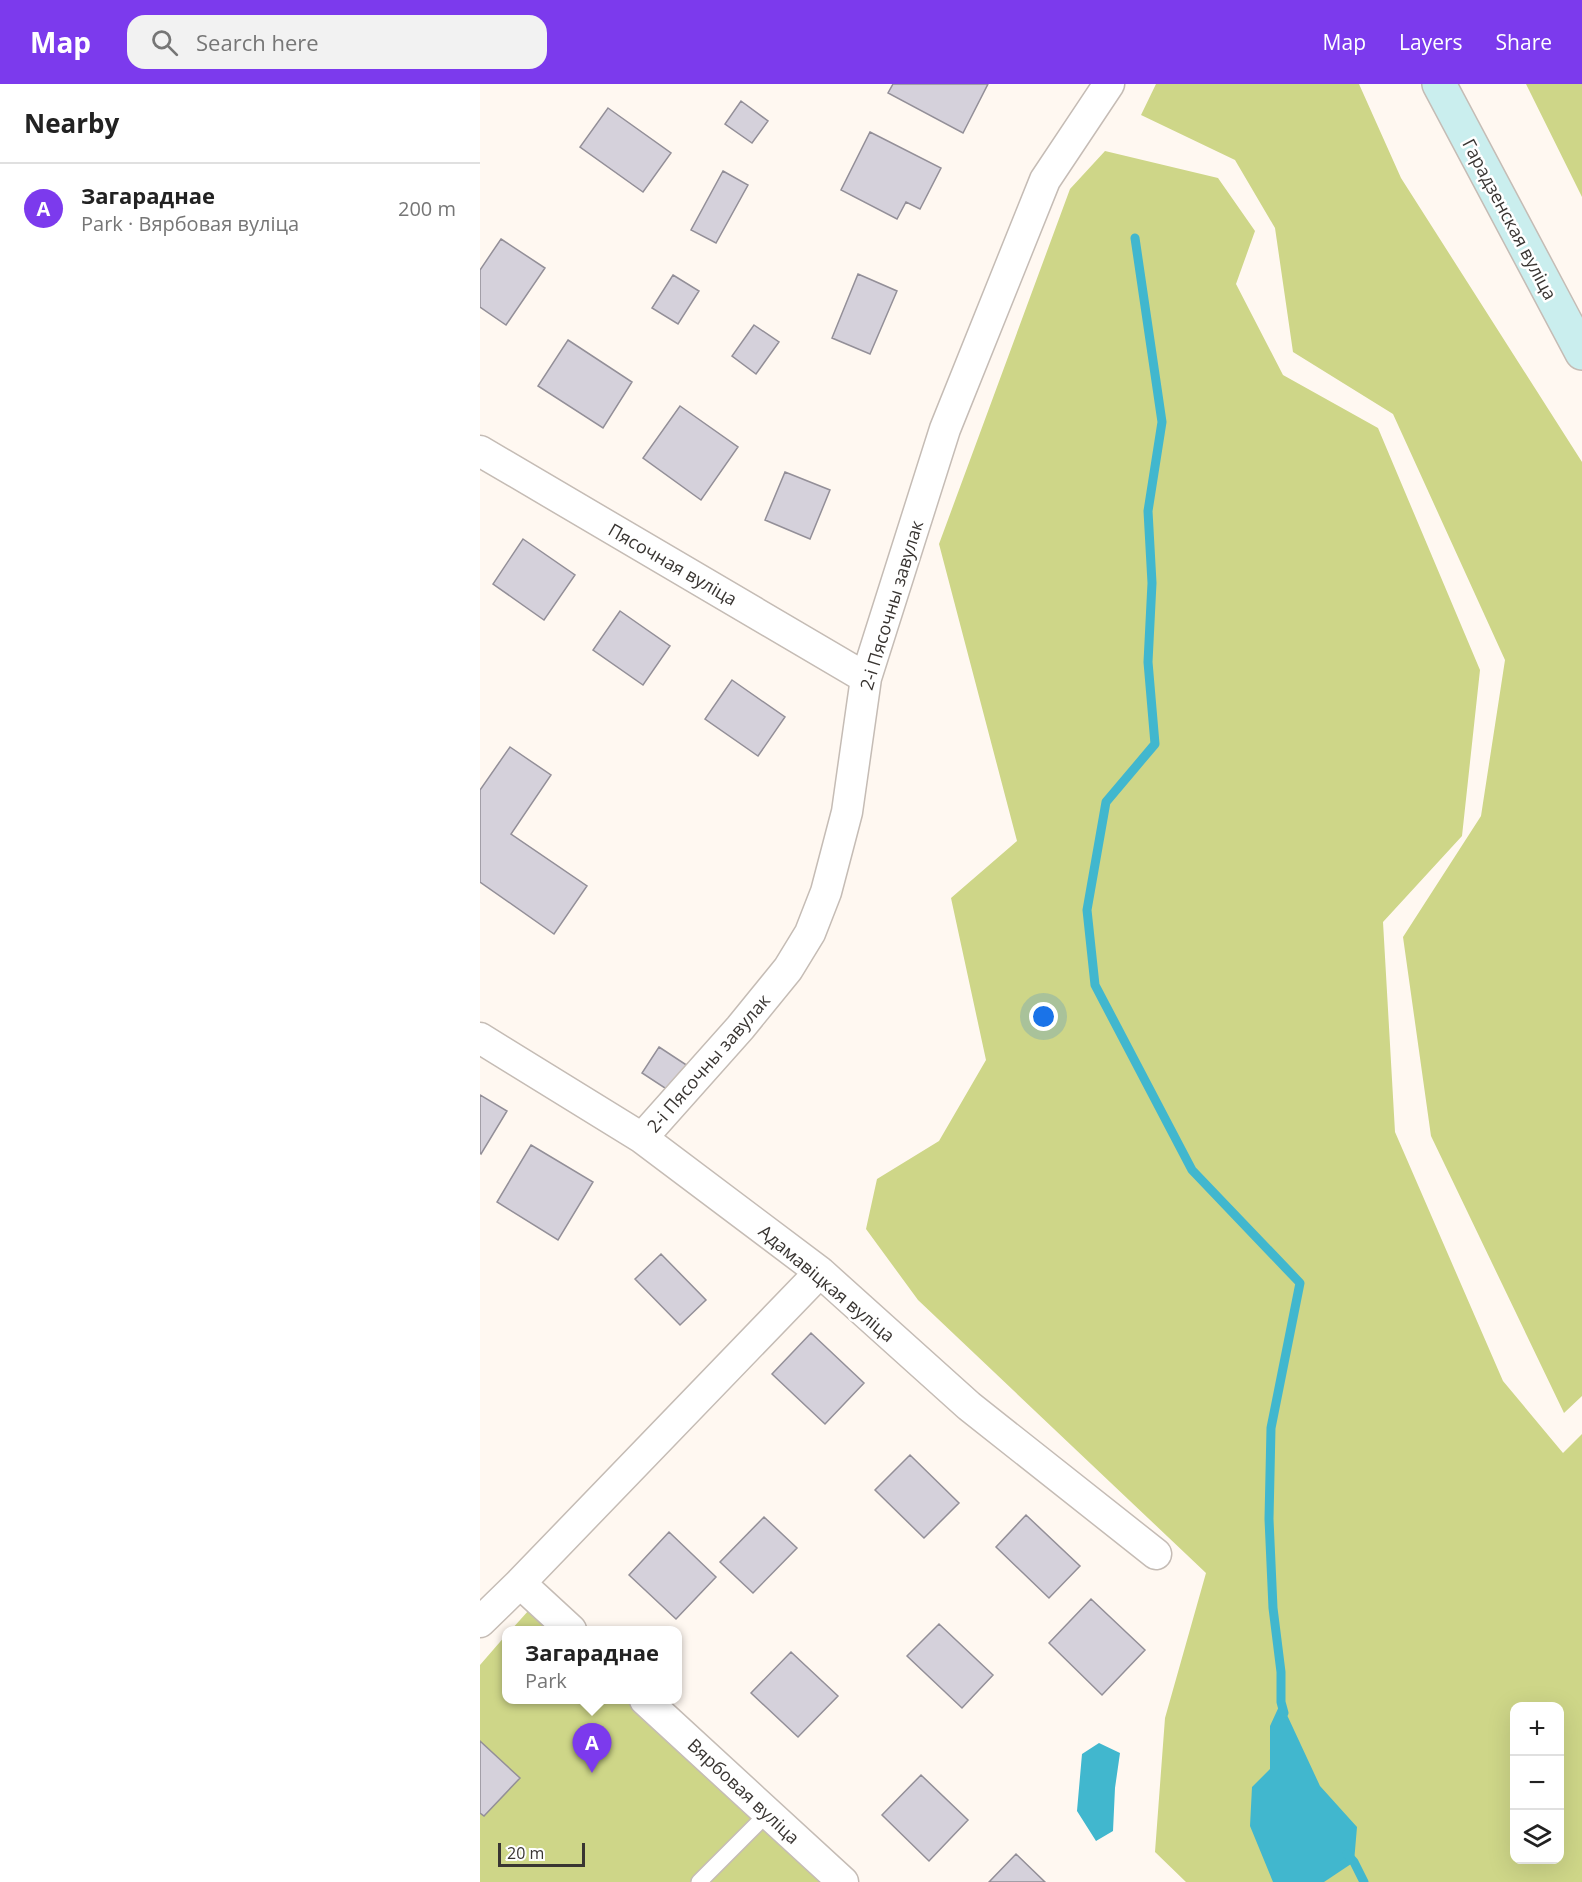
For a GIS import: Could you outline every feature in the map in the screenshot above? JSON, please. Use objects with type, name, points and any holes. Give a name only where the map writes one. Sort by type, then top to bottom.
[{"type":"main road","name":"Гарадзенская вуліца","points":[[1439,84],[1582,353]]},
{"type":"street","name":"2-і Пясочны завулак","points":[[642,1138],[747,1020],[788,969],[810,933],[826,892],[847,812],[866,678],[945,429],[1045,180],[1109,84]]},
{"type":"street","name":"Пясочная вуліца","points":[[480,451],[866,678]]},
{"type":"street","name":"Адамавіцкая вуліца","points":[[480,1038],[642,1138],[820,1272],[969,1406],[1156,1554]]},
{"type":"street","points":[[480,1622],[820,1272]]},
{"type":"street","points":[[520,1583],[567,1626]]},
{"type":"street","name":"Вярбовая вуліца","points":[[649,1704],[843,1882]]},
{"type":"lane","points":[[699,1882],[768,1813]]},
{"type":"green space","points":[[1156,84],[1359,84],[1401,178],[1582,462],[1582,1396],[1564,1413],[1431,1136],[1403,937],[1481,816],[1505,660],[1393,414],[1293,352],[1275,228],[1235,160],[1141,115]]},
{"type":"green space","points":[[1526,84],[1582,84],[1582,197]]},
{"type":"green space","points":[[1105,151],[1218,178],[1255,231],[1236,284],[1283,375],[1378,428],[1480,670],[1462,836],[1383,922],[1395,1132],[1503,1381],[1563,1453],[1582,1434],[1582,1882],[1186,1882],[1155,1852],[1165,1718],[1206,1573],[918,1300],[866,1229],[877,1179],[939,1141],[986,1060],[951,898],[1017,841],[939,544],[1070,189]]},
{"type":"green space","points":[[529,1610],[547,1626],[515,1626]]},
{"type":"green space","points":[[502,1640],[502,1704],[629,1704],[820,1882],[480,1882],[480,1665]]},
{"type":"water","points":[[1281,1702],[1320,1786],[1357,1827],[1354,1862],[1324,1882],[1273,1882],[1250,1826],[1252,1787],[1270,1769],[1270,1726]]},
{"type":"water","points":[[1099,1743],[1120,1753],[1115,1788],[1113,1831],[1096,1841],[1077,1811],[1082,1754]]},
{"type":"building","points":[[893,84],[988,84],[963,133],[888,93]]},
{"type":"building","points":[[741,101],[768,121],[752,143],[725,124]]},
{"type":"building","points":[[608,108],[671,153],[643,192],[580,147]]},
{"type":"building","points":[[870,132],[941,168],[920,209],[906,202],[897,219],[841,190]]},
{"type":"building","points":[[723,171],[748,185],[716,243],[691,230]]},
{"type":"building","points":[[501,239],[545,268],[506,325],[480,307],[480,270]]},
{"type":"building","points":[[858,274],[897,291],[870,354],[832,338]]},
{"type":"building","points":[[673,275],[699,291],[678,324],[652,308]]},
{"type":"building","points":[[754,325],[779,342],[756,374],[732,356]]},
{"type":"building","points":[[568,340],[632,382],[603,428],[538,386]]},
{"type":"building","points":[[680,406],[738,447],[701,500],[643,458]]},
{"type":"building","points":[[785,472],[830,490],[810,539],[765,520]]},
{"type":"building","points":[[523,539],[575,575],[544,620],[493,584]]},
{"type":"building","points":[[620,611],[670,646],[643,685],[593,650]]},
{"type":"building","points":[[732,680],[785,717],[758,756],[705,719]]},
{"type":"building","points":[[510,747],[551,775],[511,834],[587,886],[554,934],[480,882],[480,790]]},
{"type":"building","points":[[659,1047],[688,1066],[671,1092],[642,1073]]},
{"type":"building","points":[[480,1095],[507,1111],[481,1154],[480,1153]]},
{"type":"building","points":[[531,1145],[593,1182],[558,1240],[497,1202]]},
{"type":"building","points":[[661,1254],[706,1300],[680,1325],[635,1279]]},
{"type":"building","points":[[811,1333],[864,1383],[825,1424],[772,1374]]},
{"type":"building","points":[[910,1455],[959,1503],[924,1538],[875,1490]]},
{"type":"building","points":[[1026,1515],[1080,1566],[1049,1598],[996,1547]]},
{"type":"building","points":[[764,1517],[797,1548],[753,1593],[720,1562]]},
{"type":"building","points":[[669,1532],[716,1577],[676,1619],[629,1575]]},
{"type":"building","points":[[1091,1599],[1145,1650],[1102,1695],[1049,1643]]},
{"type":"building","points":[[939,1624],[993,1675],[962,1708],[907,1656]]},
{"type":"building","points":[[791,1652],[838,1696],[798,1737],[751,1693]]},
{"type":"building","points":[[480,1741],[520,1778],[484,1816],[480,1813]]},
{"type":"building","points":[[921,1775],[968,1820],[929,1861],[882,1815]]},
{"type":"building","points":[[1016,1854],[1045,1882],[989,1882]]},
{"type":"waterway","points":[[1135,238],[1162,422],[1148,511],[1152,583],[1148,662],[1155,744],[1106,802],[1087,910],[1095,985],[1192,1170],[1300,1283],[1271,1428],[1269,1519],[1273,1608],[1281,1672],[1281,1702],[1284,1713]]},
{"type":"waterway","points":[[1347,1854],[1354,1862],[1364,1882]]},
{"type":"place","name":"Загараднае","points":[[592,1773]]}]
